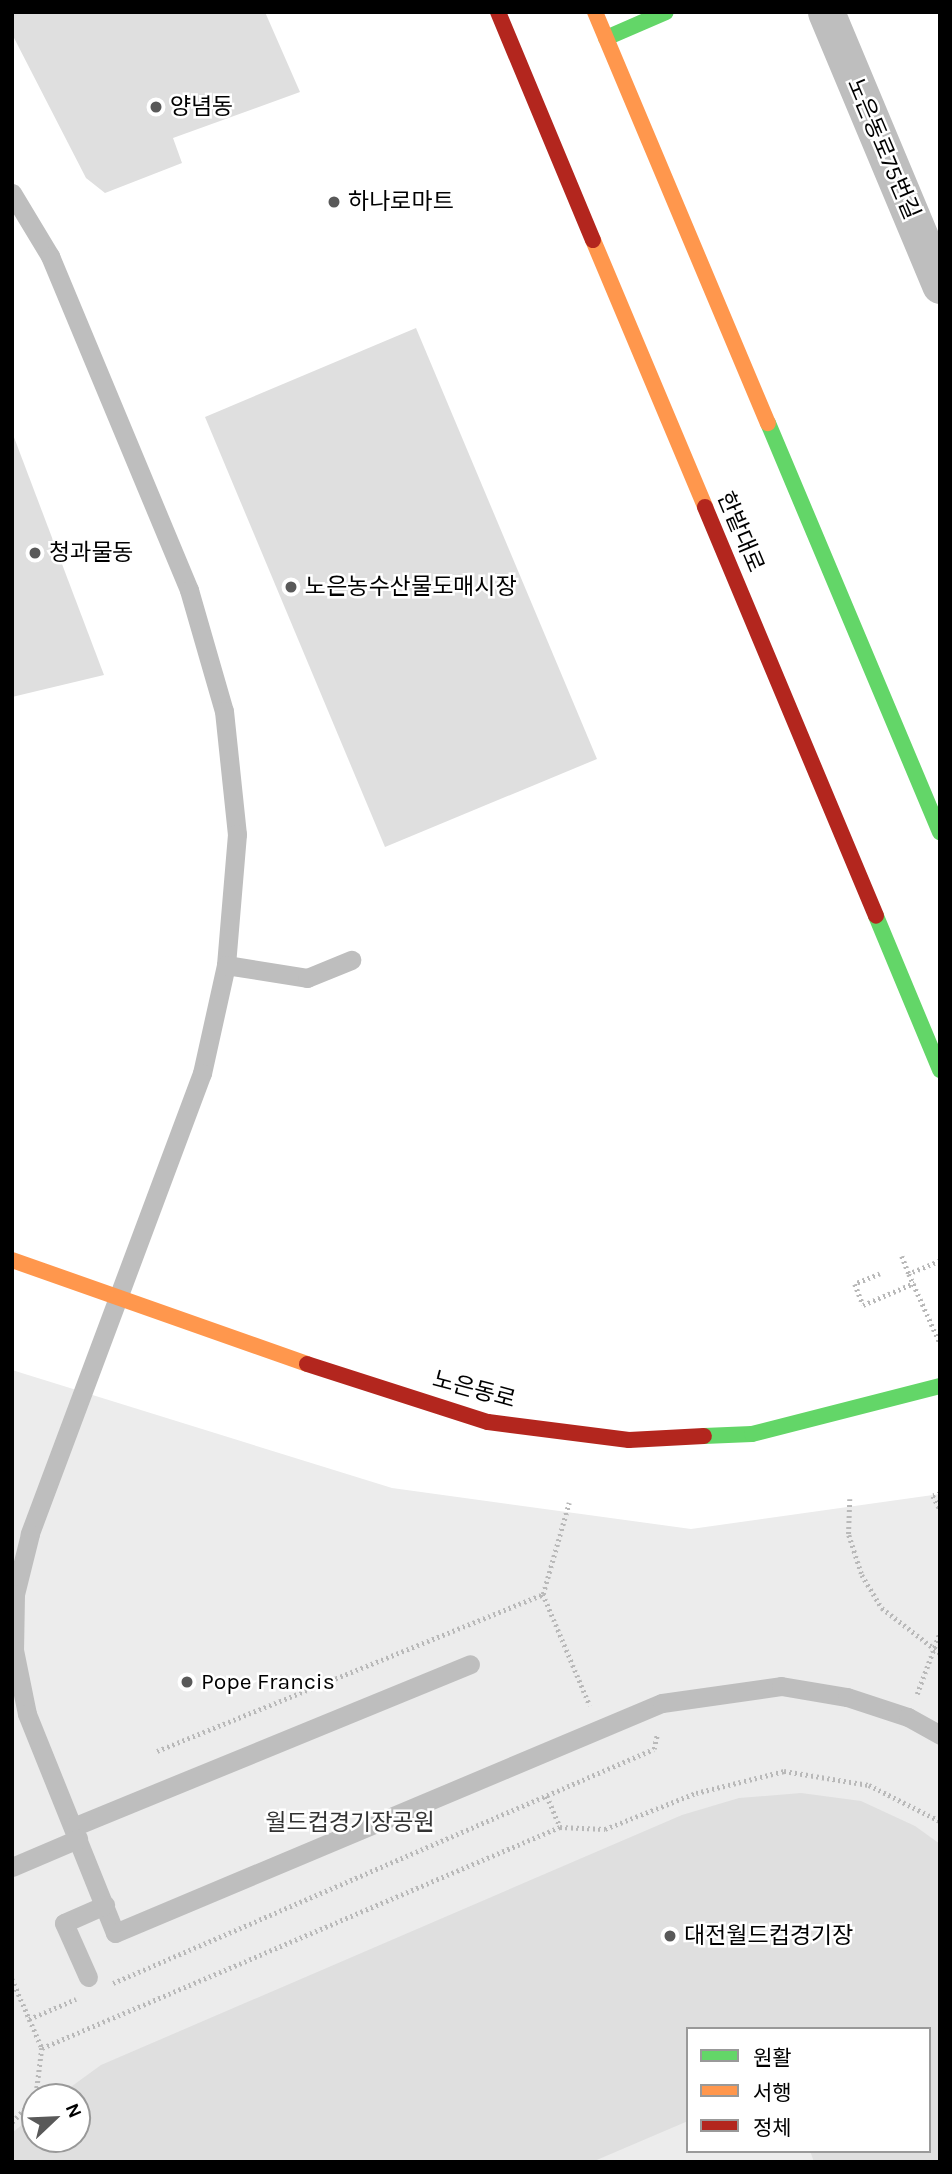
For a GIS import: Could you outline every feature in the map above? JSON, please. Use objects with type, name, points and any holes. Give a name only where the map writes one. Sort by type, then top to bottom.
[{"type":"main road","name":"한밭대로","points":[[498,12],[940,1070]]},
{"type":"main road","points":[[595,12],[940,832]]},
{"type":"main road","points":[[606,38],[666,12]]},
{"type":"main road","name":"노은동로","points":[[12,1260],[488,1422],[629,1440],[752,1434],[940,1386]]},
{"type":"street","name":"노은동로75번길","points":[[826,12],[940,285]]},
{"type":"lane","points":[[12,192],[50,256],[189,590],[224,711],[237,834],[226,965],[202,1073],[142,1223],[120,1298],[30,1534],[15,1594],[14,1650],[27,1714],[116,1933],[662,1703],[781,1686],[847,1697],[908,1717],[940,1735]]},
{"type":"lane","points":[[226,965],[307,978],[351,960]]},
{"type":"lane","points":[[12,1867],[75,1833],[470,1664]]},
{"type":"lane","points":[[97,1982],[64,1923],[105,1905]]},
{"type":"path","points":[[902,1256],[940,1343]]},
{"type":"path","points":[[909,1274],[940,1261]]},
{"type":"path","points":[[880,1275],[855,1284],[863,1305],[914,1283]]},
{"type":"path","points":[[940,1494],[933,1496],[940,1509]]},
{"type":"path","points":[[850,1499],[849,1535],[862,1575],[881,1608],[937,1652]]},
{"type":"path","points":[[543,1594],[569,1503]]},
{"type":"path","points":[[908,1717],[937,1652],[940,1632]]},
{"type":"path","points":[[97,1982],[654,1749]]},
{"type":"path","points":[[42,2048],[560,1827],[605,1829],[696,1793],[784,1771],[869,1784],[940,1821]]},
{"type":"path","points":[[547,1796],[560,1827]]},
{"type":"path","points":[[12,1979],[42,2048],[37,2083]]},
{"type":"path","points":[[29,2019],[80,1997]]},
{"type":"green space","name":"월드컵경기장공원","points":[[12,1370],[392,1488],[691,1529],[940,1494],[940,2162],[12,2162]]},
{"type":"building","name":"양념동","points":[[12,12],[265,12],[300,92],[173,138],[182,163],[105,193],[86,178],[12,34]]},
{"type":"building","points":[[416,328],[597,759],[385,847],[205,417]]},
{"type":"building","name":"청과물동","points":[[12,432],[104,675],[12,697]]},
{"type":"building","name":"대전월드컵경기장","points":[[801,1793],[861,1801],[915,1826],[940,1844],[940,2162],[814,2162],[811,2153],[931,2153],[931,2027],[686,2027],[686,2122],[592,2162],[12,2162],[12,2133],[21,2126],[21,2153],[91,2153],[91,2083],[76,2083],[101,2065],[682,1815],[739,1798]]},
{"type":"traffic: fast","points":[[606,38],[666,12]]},
{"type":"traffic: fast","points":[[768,423],[940,832]]},
{"type":"traffic: fast","points":[[876,916],[940,1070]]},
{"type":"traffic: fast","points":[[704,1436],[752,1434],[940,1386]]},
{"type":"traffic: slow","points":[[595,12],[768,423]]},
{"type":"traffic: slow","points":[[593,240],[705,507]]},
{"type":"traffic: slow","points":[[12,1260],[307,1364]]},
{"type":"traffic: jam","points":[[498,12],[593,240]]},
{"type":"traffic: jam","points":[[705,507],[876,916]]},
{"type":"traffic: jam","points":[[307,1364],[488,1422],[629,1440],[704,1436]]},
{"type":"place","name":"양념동","points":[[156,107]]},
{"type":"place","name":"하나로마트","points":[[334,202]]},
{"type":"place","name":"청과물동","points":[[35,553]]},
{"type":"place","name":"노은농수산물도매시장","points":[[291,587]]},
{"type":"place","name":"Pope Francis","points":[[187,1682]]},
{"type":"place","name":"대전월드컵경기장","points":[[670,1936]]}]
